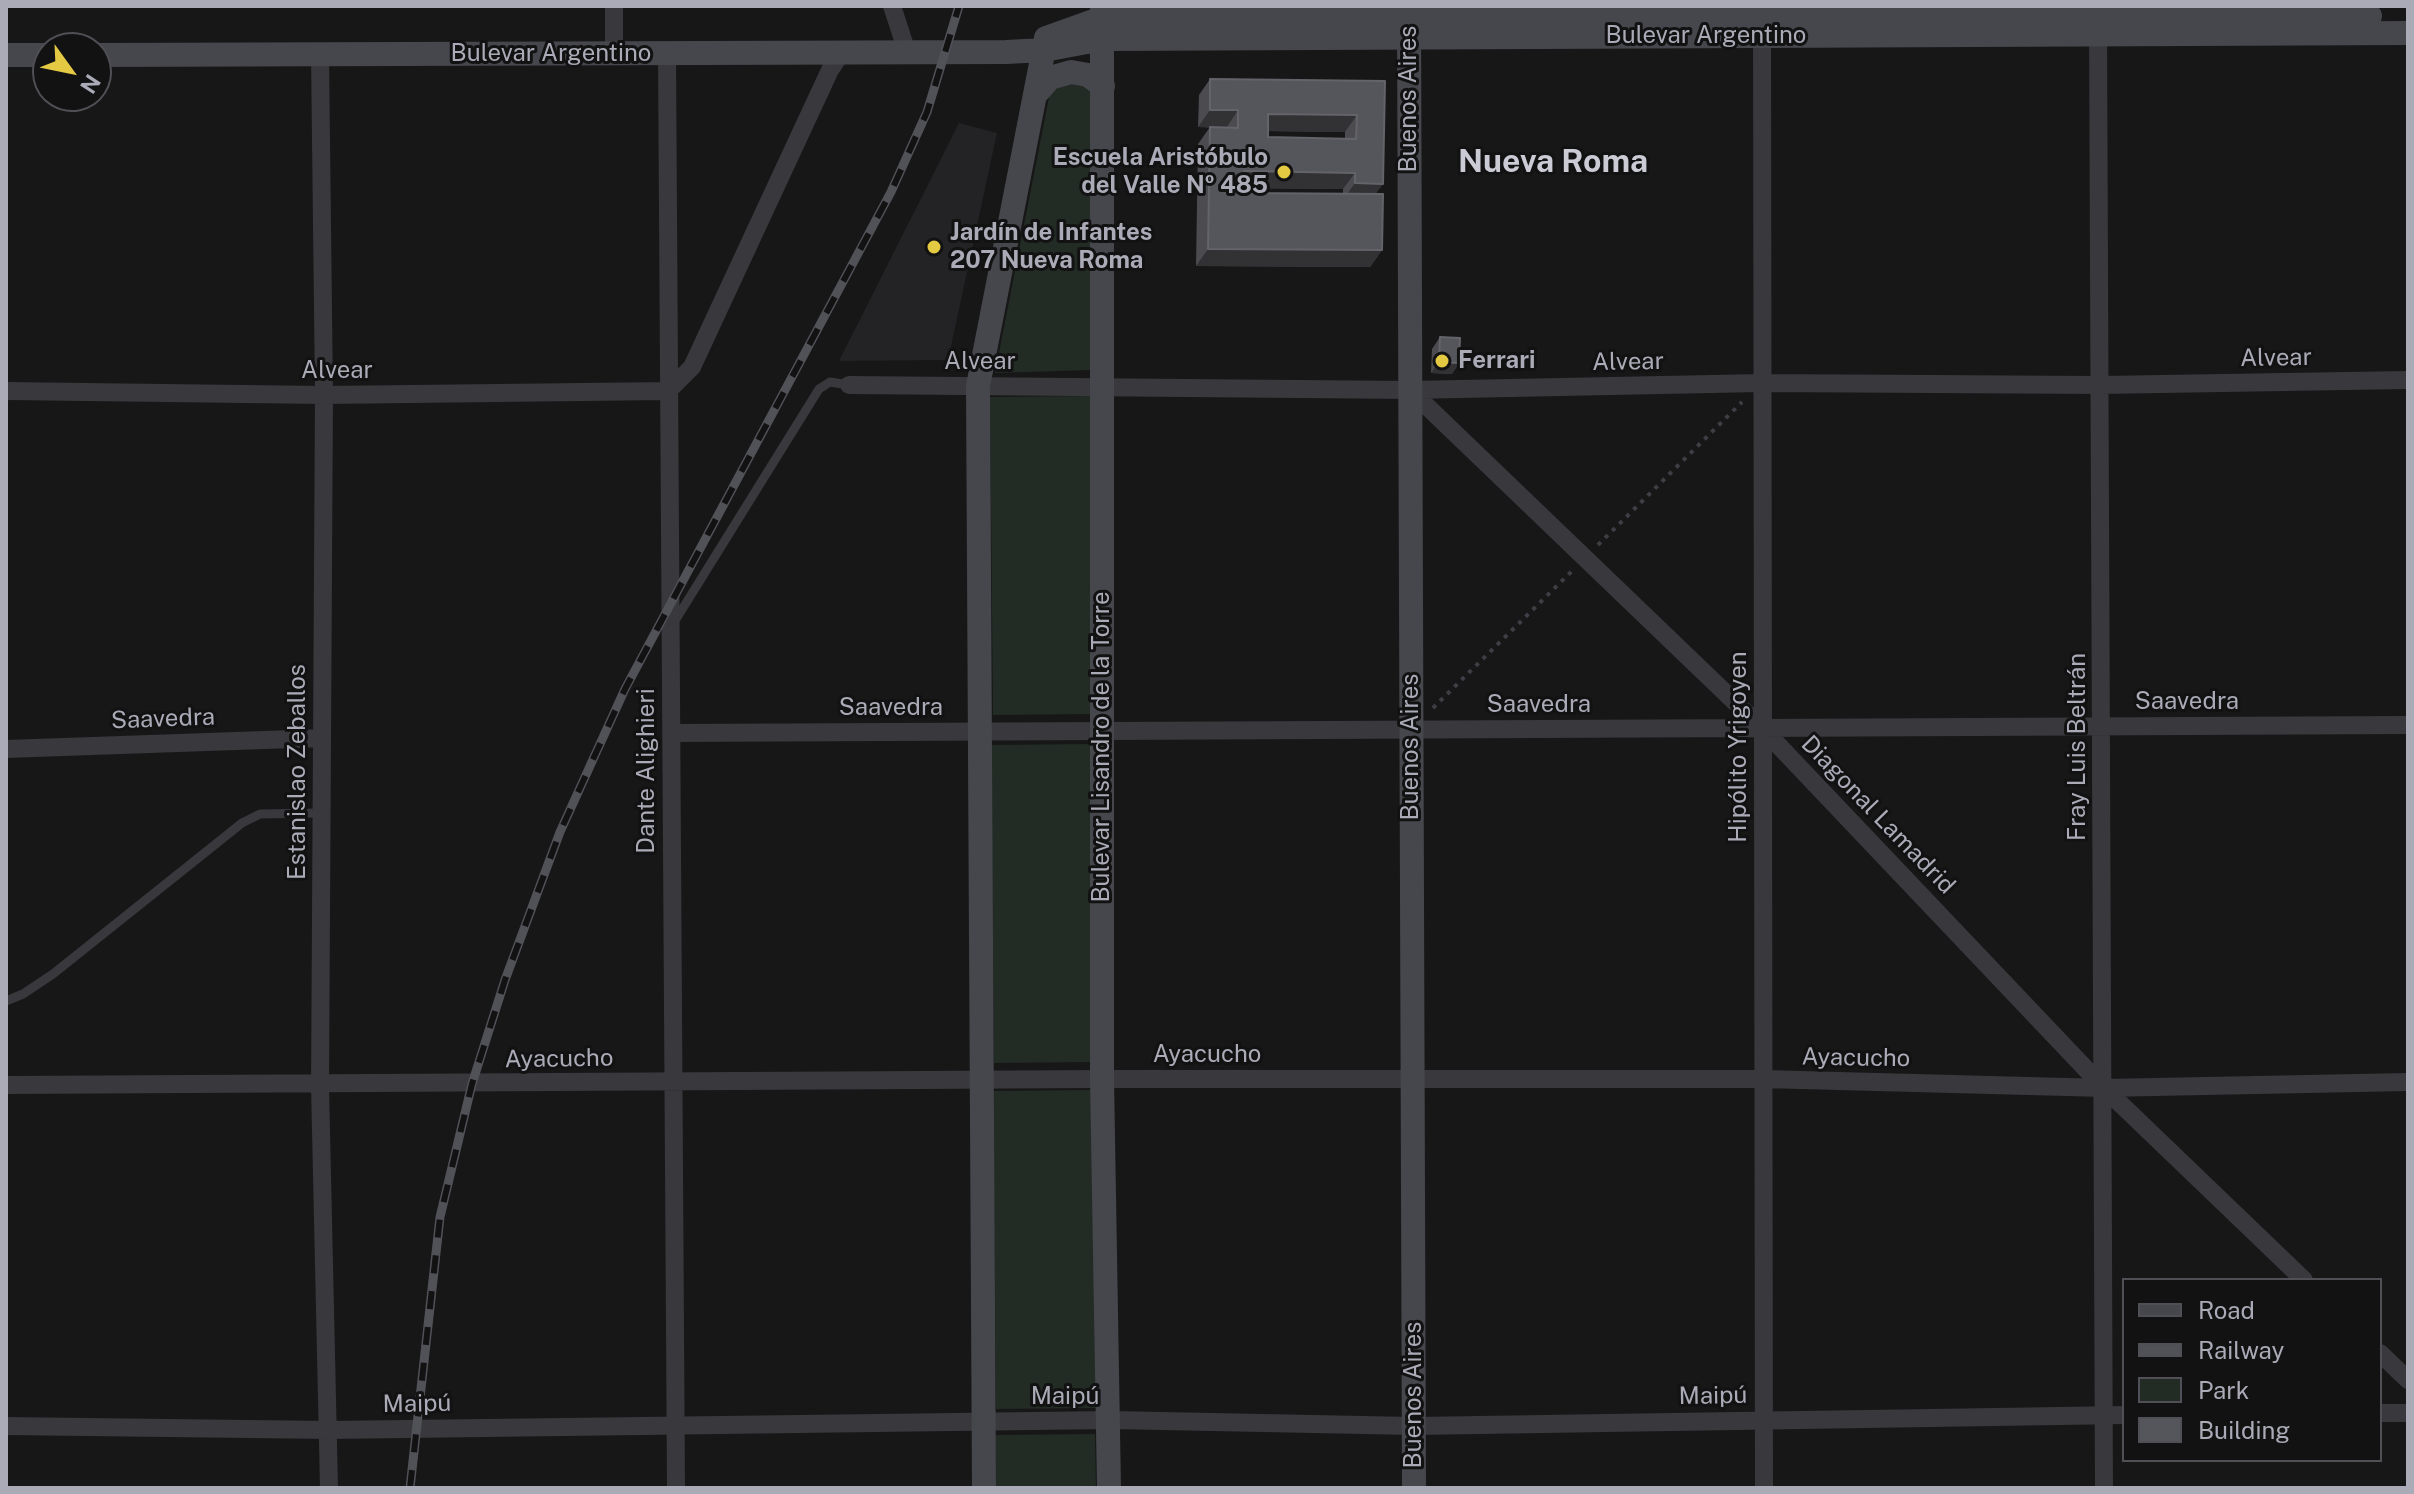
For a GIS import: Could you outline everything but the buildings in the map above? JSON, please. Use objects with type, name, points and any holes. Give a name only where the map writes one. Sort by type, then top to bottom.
[{"type":"main road","name":"Bulevar Argentino","points":[[112,55],[1006,52],[1045,44],[1102,21],[1200,11],[1409,20]]},
{"type":"main road","name":"Bulevar Argentino","points":[[1102,21],[2408,16]]},
{"type":"main road","name":"Bulevar Argentino","points":[[2098,19],[2408,33]]},
{"type":"main road","name":"Buenos Aires","points":[[1409,20],[1414,1488]]},
{"type":"main road","name":"Bulevar Lisandro de la Torre","points":[[1102,21],[1102,1079],[1111,1420],[1109,1488]]},
{"type":"main road","points":[[984,1488],[978,386],[1045,44]]},
{"type":"main road","points":[[6,55],[32,55]]},
{"type":"main road","points":[[1035,95],[1050,78],[1071,72],[1088,75],[1103,86]]},
{"type":"street","points":[[614,6],[614,53]]},
{"type":"street","points":[[892,6],[907,52]]},
{"type":"street","name":"Hipólito Yrigoyen","points":[[1762,19],[1764,1488]]},
{"type":"street","name":"Fray Luis Beltrán","points":[[2098,19],[2104,1488]]},
{"type":"street","points":[[668,391],[692,367],[842,52]]},
{"type":"street","name":"Dante Alighieri","points":[[667,53],[671,1081],[676,1488]]},
{"type":"street","name":"Estanislao Zeballos","points":[[320,55],[324,395],[320,1086],[329,1488]]},
{"type":"street","name":"Alvear","points":[[849,385],[1410,390],[1762,383],[2100,385],[2408,380]]},
{"type":"street","name":"Diagonal Lamadrid","points":[[1410,390],[1762,728],[2104,1088],[2302,1278]]},
{"type":"street","name":"Alvear","points":[[6,391],[324,395],[668,391]]},
{"type":"street","name":"Saavedra","points":[[671,733],[2408,725]]},
{"type":"street","name":"Saavedra","points":[[6,749],[322,738]]},
{"type":"street","name":"Ayacucho","points":[[6,1085],[1763,1079],[2104,1088],[2408,1082]]},
{"type":"street","points":[[2382,1355],[2408,1380]]},
{"type":"street","points":[[2382,1413],[2408,1413]]},
{"type":"street","name":"Maipú","points":[[6,1426],[329,1430],[1111,1420],[1414,1426],[2122,1415]]},
{"type":"lane","points":[[670,629],[819,389],[830,382],[849,385]]},
{"type":"lane","points":[[6,1001],[53,974],[242,823],[260,814],[321,813]]},
{"type":"shaded area","name":"Jardín de Infantes 207 Nueva Roma","points":[[959,123],[997,133],[948,360],[839,361]]},
{"type":"green space","points":[[1071,79],[1090,86],[1090,370],[995,373],[1050,92]]},
{"type":"green space","points":[[1090,396],[1093,714],[993,715],[990,397]]},
{"type":"green space","points":[[1091,744],[1094,1062],[994,1063],[991,745]]},
{"type":"green space","points":[[1093,1090],[1096,1408],[996,1409],[993,1091]]},
{"type":"green space","points":[[1095,1434],[1096,1488],[996,1488],[995,1435]]},
{"type":"railway","points":[[410,1488],[440,1217],[472,1084],[505,980],[560,832],[625,689],[891,192],[927,112],[959,6]]},
{"type":"place","name":"Escuela Aristóbulo del Valle Nº 485","points":[[1284,172]]},
{"type":"place","name":"Jardín de Infantes 207 Nueva Roma","points":[[934,247]]},
{"type":"place","name":"Ferrari","points":[[1442,361]]},
{"type":"district","name":"Nueva Roma","points":[[1553,162]]}]
